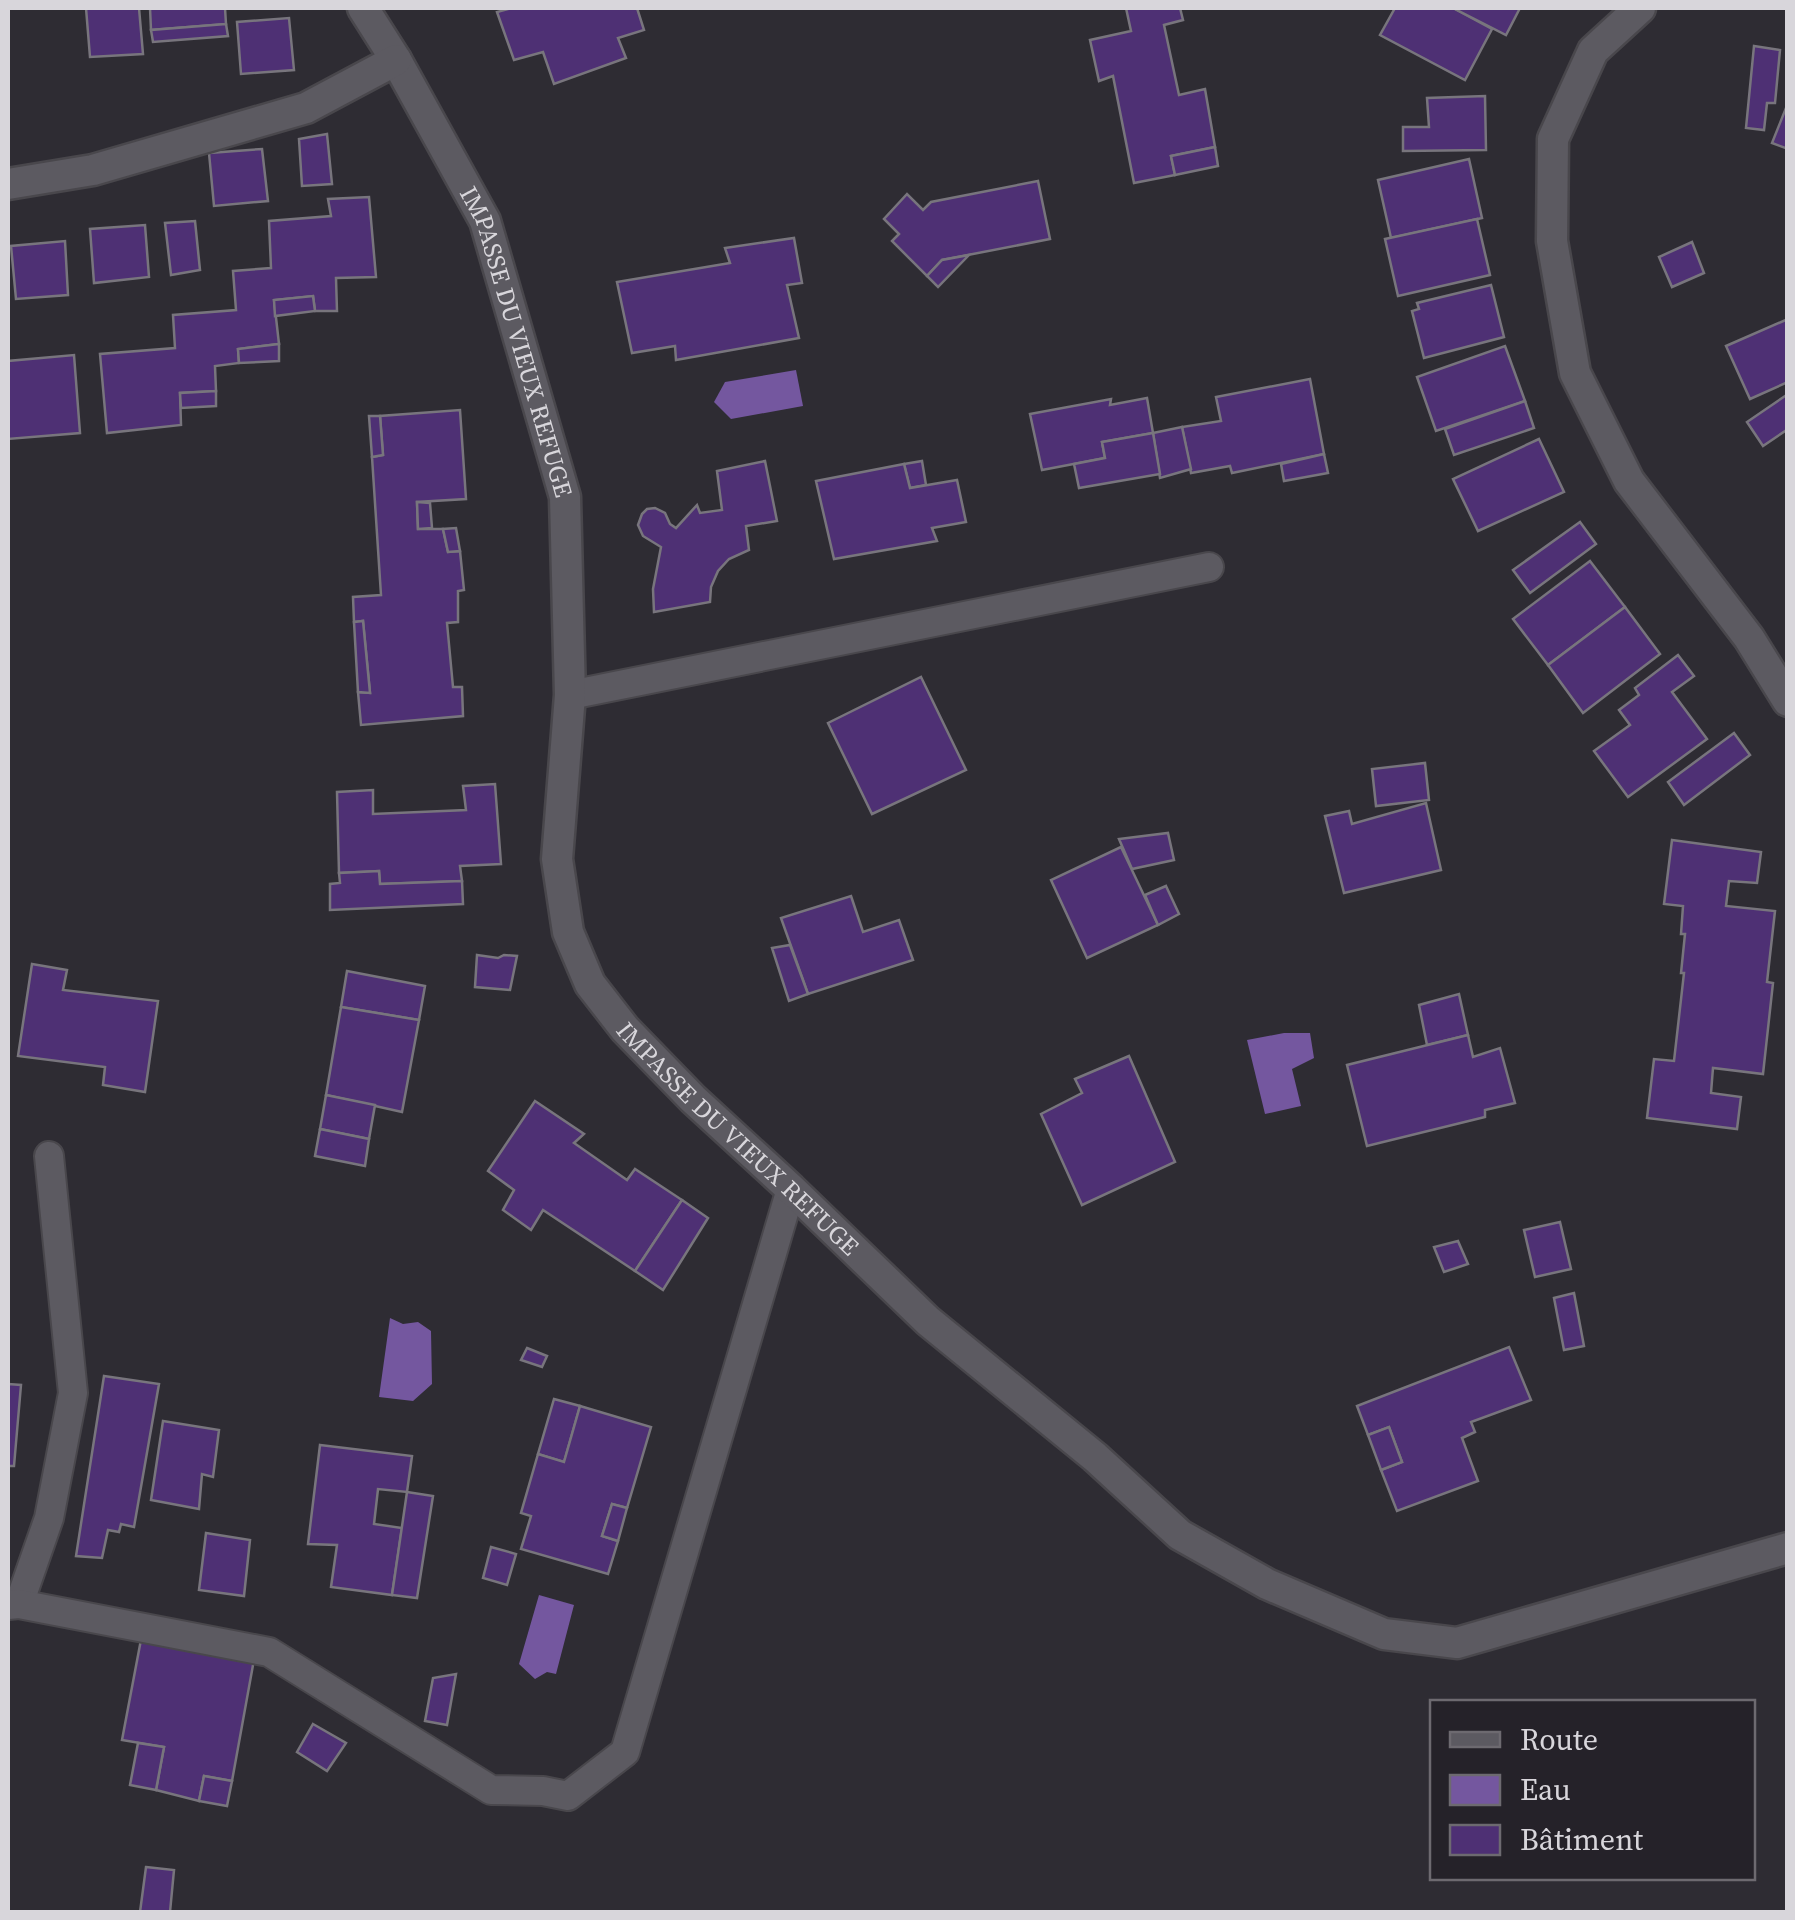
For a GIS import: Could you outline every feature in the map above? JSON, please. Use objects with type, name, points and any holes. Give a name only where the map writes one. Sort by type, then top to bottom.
[{"type":"street","name":"IMPASSE DU VIEUX REFUGE","points":[[362,8],[396,60],[484,221],[566,498],[570,694],[557,859],[568,932],[590,984],[626,1029],[693,1099],[928,1321],[1095,1457],[1180,1534],[1267,1584],[1384,1634],[1457,1643],[1788,1548]]},
{"type":"street","points":[[1640,8],[1593,51],[1553,139],[1552,241],[1575,372],[1629,480],[1748,638],[1788,701]]},
{"type":"street","points":[[8,184],[94,170],[306,108],[396,60]]},
{"type":"lane","points":[[570,694],[1209,567]]},
{"type":"lane","points":[[49,1156],[73,1393],[49,1518],[13,1604],[269,1652],[490,1790],[543,1791],[568,1796],[625,1752],[791,1189]]},
{"type":"water","points":[[796,370],[803,406],[731,419],[714,402],[725,382]]},
{"type":"water","points":[[1310,1033],[1314,1058],[1292,1069],[1301,1106],[1265,1114],[1247,1040]]},
{"type":"water","points":[[390,1318],[403,1324],[418,1322],[431,1331],[432,1384],[413,1401],[379,1397]]},
{"type":"water","points":[[539,1595],[574,1605],[556,1674],[547,1672],[535,1679],[519,1664]]},
{"type":"building","points":[[86,8],[139,8],[143,54],[90,57]]},
{"type":"building","points":[[150,8],[225,8],[226,24],[151,30]]},
{"type":"building","points":[[512,8],[637,8],[644,30],[618,38],[626,58],[554,84],[543,52],[514,60],[497,12]]},
{"type":"building","points":[[1126,8],[1180,8],[1183,20],[1164,25],[1179,95],[1205,89],[1215,147],[1171,156],[1175,175],[1134,183],[1113,76],[1099,81],[1090,40],[1131,31]]},
{"type":"building","points":[[1395,8],[1453,8],[1492,29],[1465,80],[1380,35]]},
{"type":"building","points":[[1453,8],[1520,8],[1506,35]]},
{"type":"building","points":[[289,18],[294,70],[241,74],[237,22]]},
{"type":"building","points":[[226,24],[228,36],[153,42],[151,30]]},
{"type":"building","points":[[1754,46],[1780,50],[1775,103],[1767,103],[1764,130],[1746,128]]},
{"type":"building","points":[[1485,96],[1486,150],[1403,151],[1403,127],[1429,127],[1427,98]]},
{"type":"building","points":[[1788,103],[1788,149],[1772,143]]},
{"type":"building","points":[[327,134],[332,184],[302,186],[299,139]]},
{"type":"building","points":[[1215,147],[1218,166],[1175,175],[1171,156]]},
{"type":"building","points":[[262,149],[268,201],[214,206],[209,153]]},
{"type":"building","points":[[1469,159],[1482,218],[1391,238],[1378,180]]},
{"type":"building","points":[[1038,181],[1050,239],[942,260],[927,276],[892,241],[899,234],[884,219],[907,194],[923,210],[931,202]]},
{"type":"building","points":[[369,197],[376,277],[336,278],[337,311],[315,311],[313,296],[274,300],[279,344],[238,349],[239,363],[215,366],[216,391],[180,393],[181,425],[107,433],[100,354],[175,348],[173,315],[236,310],[233,271],[271,268],[269,221],[331,216],[328,199]]},
{"type":"building","points":[[1477,219],[1490,275],[1398,296],[1385,239]]},
{"type":"building","points":[[195,221],[200,270],[171,275],[165,223]]},
{"type":"building","points":[[145,225],[149,277],[94,283],[90,229]]},
{"type":"building","points":[[794,238],[802,283],[787,285],[799,338],[676,360],[675,346],[632,353],[617,282],[730,263],[725,248]]},
{"type":"building","points":[[65,241],[68,295],[16,299],[11,246]]},
{"type":"building","points":[[1692,242],[1704,273],[1672,287],[1659,257]]},
{"type":"building","points":[[969,255],[938,287],[927,276],[942,260]]},
{"type":"building","points":[[1491,285],[1504,337],[1424,358],[1412,311],[1419,309],[1417,303]]},
{"type":"building","points":[[313,296],[315,311],[275,316],[274,300]]},
{"type":"building","points":[[1788,319],[1788,382],[1750,399],[1726,346]]},
{"type":"building","points":[[279,344],[279,361],[239,363],[238,349]]},
{"type":"building","points":[[1505,346],[1525,401],[1436,431],[1417,377]]},
{"type":"building","points":[[74,355],[80,433],[8,439],[8,361]]},
{"type":"building","points":[[1310,379],[1324,454],[1232,473],[1230,466],[1191,473],[1182,427],[1221,421],[1216,397]]},
{"type":"building","points":[[216,391],[216,406],[181,408],[180,393]]},
{"type":"building","points":[[1788,394],[1788,429],[1763,446],[1747,422]]},
{"type":"building","points":[[1147,398],[1153,433],[1102,442],[1105,458],[1042,470],[1030,414],[1111,399],[1110,405]]},
{"type":"building","points":[[1525,401],[1534,428],[1454,455],[1445,429]]},
{"type":"building","points":[[460,410],[466,499],[417,502],[418,529],[443,529],[448,552],[460,551],[464,590],[458,591],[458,622],[447,623],[453,687],[462,687],[463,716],[361,725],[358,692],[370,693],[363,621],[354,622],[353,597],[381,595],[372,457],[383,455],[380,416]]},
{"type":"building","points":[[369,416],[380,416],[383,455],[372,457]]},
{"type":"building","points":[[1182,427],[1191,469],[1160,478],[1153,433]]},
{"type":"building","points":[[1153,433],[1160,474],[1079,488],[1074,464],[1105,458],[1102,442]]},
{"type":"building","points":[[1539,439],[1564,492],[1478,531],[1453,479]]},
{"type":"building","points":[[1324,454],[1328,473],[1284,481],[1281,464]]},
{"type":"building","points":[[765,461],[777,521],[746,526],[749,550],[729,559],[718,571],[710,602],[654,612],[653,589],[661,547],[643,536],[638,525],[642,514],[655,508],[665,513],[676,528],[697,505],[700,513],[722,510],[717,471]]},
{"type":"building","points":[[922,461],[926,485],[910,488],[904,464]]},
{"type":"building","points":[[904,464],[910,488],[957,480],[966,522],[932,528],[937,541],[834,559],[816,481]]},
{"type":"building","points":[[417,502],[430,503],[432,528],[418,529]]},
{"type":"building","points":[[1580,522],[1596,544],[1530,593],[1513,570]]},
{"type":"building","points":[[456,528],[460,551],[448,552],[443,529]]},
{"type":"building","points":[[1590,561],[1625,607],[1548,665],[1513,619]]},
{"type":"building","points":[[1625,607],[1660,654],[1583,713],[1548,665]]},
{"type":"building","points":[[363,621],[370,693],[358,692],[354,622]]},
{"type":"building","points":[[1678,655],[1694,676],[1672,692],[1707,739],[1628,797],[1594,751],[1630,725],[1619,710],[1639,695],[1635,688]]},
{"type":"building","points":[[921,677],[966,770],[872,814],[828,723]]},
{"type":"building","points":[[1734,733],[1750,755],[1684,805],[1668,782]]},
{"type":"building","points":[[1425,763],[1429,800],[1376,806],[1372,769]]},
{"type":"building","points":[[495,784],[501,864],[460,866],[462,881],[380,884],[379,871],[339,873],[337,792],[373,790],[373,814],[466,810],[463,786]]},
{"type":"building","points":[[1426,803],[1441,870],[1344,893],[1325,816],[1349,811],[1352,824]]},
{"type":"building","points":[[1168,833],[1174,860],[1132,869],[1119,839]]},
{"type":"building","points":[[1672,840],[1761,852],[1757,883],[1729,881],[1726,906],[1775,911],[1767,982],[1773,983],[1763,1074],[1713,1068],[1711,1093],[1741,1097],[1737,1129],[1647,1118],[1654,1059],[1674,1061],[1684,973],[1683,906],[1664,904]]},
{"type":"building","points":[[1121,847],[1158,925],[1087,958],[1051,880]]},
{"type":"building","points":[[379,871],[380,884],[462,881],[463,904],[330,910],[330,884],[340,883],[339,873]]},
{"type":"building","points":[[1166,886],[1179,914],[1158,925],[1145,895]]},
{"type":"building","points":[[851,896],[863,932],[899,920],[913,960],[808,994],[781,918]]},
{"type":"building","points":[[790,945],[808,994],[789,1001],[772,948]]},
{"type":"building","points":[[477,955],[517,956],[510,990],[475,987]]},
{"type":"building","points":[[32,964],[67,970],[63,990],[158,1001],[145,1092],[103,1085],[105,1067],[18,1056]]},
{"type":"building","points":[[347,971],[425,986],[419,1020],[341,1007]]},
{"type":"building","points":[[1459,994],[1468,1035],[1427,1045],[1419,1005]]},
{"type":"building","points":[[341,1007],[419,1020],[402,1112],[326,1095]]},
{"type":"building","points":[[1468,1035],[1473,1057],[1500,1048],[1515,1103],[1485,1110],[1485,1117],[1367,1146],[1347,1065]]},
{"type":"building","points":[[1129,1056],[1175,1162],[1082,1205],[1041,1114],[1082,1093],[1075,1079]]},
{"type":"building","points":[[326,1095],[375,1105],[369,1139],[320,1129]]},
{"type":"building","points":[[535,1101],[584,1134],[574,1143],[627,1180],[635,1169],[682,1200],[635,1271],[543,1210],[531,1230],[503,1210],[514,1190],[488,1171]]},
{"type":"building","points":[[320,1129],[369,1139],[365,1166],[315,1156]]},
{"type":"building","points":[[682,1200],[708,1218],[663,1290],[635,1271]]},
{"type":"building","points":[[1560,1222],[1571,1269],[1535,1277],[1524,1230]]},
{"type":"building","points":[[1458,1241],[1468,1264],[1444,1272],[1434,1247]]},
{"type":"building","points":[[1574,1293],[1584,1346],[1564,1350],[1554,1298]]},
{"type":"building","points":[[1509,1347],[1531,1400],[1471,1422],[1475,1432],[1462,1438],[1478,1481],[1397,1511],[1381,1470],[1402,1462],[1389,1427],[1368,1435],[1357,1406]]},
{"type":"building","points":[[527,1348],[547,1356],[542,1367],[521,1360]]},
{"type":"building","points":[[104,1376],[159,1384],[134,1527],[121,1524],[119,1532],[108,1530],[102,1558],[76,1556]]},
{"type":"building","points":[[8,1384],[21,1385],[14,1466],[8,1466]]},
{"type":"building","points":[[554,1399],[580,1406],[564,1462],[538,1454]]},
{"type":"building","points":[[580,1406],[651,1427],[627,1508],[612,1504],[602,1536],[618,1541],[608,1574],[521,1549],[531,1516],[521,1513],[538,1454],[564,1462]]},
{"type":"building","points":[[163,1421],[219,1430],[213,1477],[202,1474],[199,1509],[151,1500]]},
{"type":"building","points":[[1389,1427],[1402,1462],[1381,1470],[1368,1435]]},
{"type":"building","points":[[320,1445],[412,1456],[407,1492],[378,1489],[374,1524],[402,1528],[392,1595],[331,1587],[337,1545],[308,1544]]},
{"type":"building","points":[[407,1492],[433,1496],[417,1598],[392,1595]]},
{"type":"building","points":[[612,1504],[627,1508],[618,1541],[602,1536]]},
{"type":"building","points":[[206,1533],[250,1540],[244,1596],[199,1590]]},
{"type":"building","points":[[491,1547],[516,1554],[507,1585],[483,1578]]},
{"type":"building","points":[[143,1629],[255,1654],[232,1781],[204,1776],[199,1801],[156,1790],[164,1747],[122,1740]]},
{"type":"building","points":[[456,1674],[447,1725],[425,1721],[433,1678]]},
{"type":"building","points":[[313,1724],[346,1743],[327,1771],[297,1752]]},
{"type":"building","points":[[138,1743],[164,1747],[156,1790],[130,1785]]},
{"type":"building","points":[[204,1776],[232,1781],[227,1806],[199,1801]]},
{"type":"building","points":[[146,1867],[174,1870],[170,1912],[140,1912]]}]
